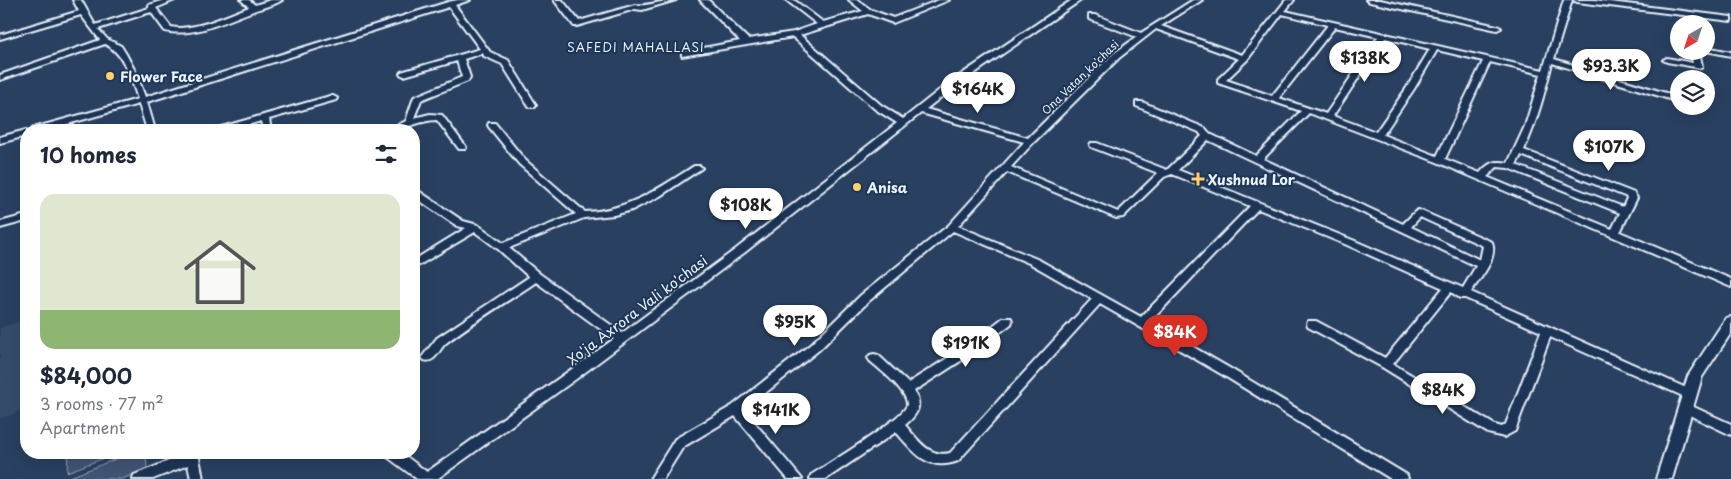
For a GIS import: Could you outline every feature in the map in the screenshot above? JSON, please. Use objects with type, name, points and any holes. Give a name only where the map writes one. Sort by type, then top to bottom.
[{"type":"main road","points":[[1664,479],[1695,376],[1731,322]]},
{"type":"street","points":[[77,0],[82,12],[94,28],[106,41],[118,48],[142,100],[149,124]]},
{"type":"street","points":[[94,28],[150,5],[171,0]]},
{"type":"street","points":[[245,0],[254,8]]},
{"type":"street","points":[[150,5],[168,29],[179,31],[219,21],[278,0]]},
{"type":"street","points":[[57,124],[142,100],[466,0]]},
{"type":"street","points":[[558,0],[578,24],[662,1],[672,0]]},
{"type":"street","points":[[704,0],[745,41]]},
{"type":"street","points":[[790,0],[822,25]]},
{"type":"street","points":[[852,0],[868,12],[893,21],[945,0]]},
{"type":"street","name":"Xo'ja Axrora Vali ko'chasi","points":[[427,479],[622,339],[740,251],[950,86],[1077,0]]},
{"type":"street","name":"Ona Vatan ko'chasi","points":[[656,479],[679,443],[736,409],[815,347],[865,298],[952,227],[1030,141],[1116,56],[1155,26],[1198,0]]},
{"type":"street","points":[[1290,0],[1244,58],[1221,80],[1328,117],[1440,160],[1731,283]]},
{"type":"street","points":[[1370,0],[1496,28]]},
{"type":"street","points":[[1511,166],[1519,151],[1546,73],[1568,0]]},
{"type":"street","points":[[1577,0],[1623,3],[1731,19]]},
{"type":"street","points":[[451,4],[487,54],[505,62],[532,105]]},
{"type":"street","points":[[0,37],[82,12]]},
{"type":"street","points":[[685,54],[745,41],[795,34],[868,12]]},
{"type":"street","points":[[1281,12],[1546,73]]},
{"type":"street","points":[[1092,17],[1142,36]]},
{"type":"street","points":[[1274,99],[1333,24]]},
{"type":"street","points":[[1155,26],[1244,58]]},
{"type":"street","points":[[795,34],[878,107],[902,123]]},
{"type":"street","points":[[1328,117],[1383,35]]},
{"type":"street","points":[[0,78],[106,41]]},
{"type":"street","points":[[1378,136],[1410,89],[1434,47]]},
{"type":"street","points":[[404,74],[485,50]]},
{"type":"street","points":[[1715,51],[1731,54]]},
{"type":"street","points":[[411,122],[410,119],[417,99],[466,77],[460,58]]},
{"type":"street","points":[[1440,160],[1488,59]]},
{"type":"street","points":[[1550,60],[1670,97]]},
{"type":"street","points":[[1667,60],[1698,66],[1697,60]]},
{"type":"street","points":[[242,124],[333,98]]},
{"type":"street","points":[[1139,104],[1202,130],[1207,136],[1483,265]]},
{"type":"street","points":[[919,110],[1030,141]]},
{"type":"street","points":[[1257,160],[1307,110]]},
{"type":"street","points":[[406,124],[430,116],[439,117],[462,148]]},
{"type":"street","points":[[264,118],[266,124]]},
{"type":"street","points":[[492,125],[522,162],[583,215]]},
{"type":"street","points":[[0,140],[20,135]]},
{"type":"street","points":[[1005,168],[1116,215],[1120,215],[1207,136]]},
{"type":"street","points":[[1094,144],[1257,205],[1351,244],[1547,331],[1686,401],[1731,430]]},
{"type":"street","points":[[1519,151],[1631,195],[1632,198],[1615,234]]},
{"type":"street","points":[[1481,178],[1492,164],[1497,163],[1511,166],[1626,212]]},
{"type":"street","points":[[502,247],[583,215],[600,216],[625,210],[645,201],[697,168]]},
{"type":"street","points":[[420,196],[460,224],[475,227],[502,247],[536,277],[622,339]]},
{"type":"street","points":[[1142,323],[1257,205]]},
{"type":"street","points":[[1404,229],[1418,213],[1488,244],[1489,250],[1483,265],[1464,295]]},
{"type":"street","points":[[0,225],[20,220]]},
{"type":"street","points":[[420,261],[475,227]]},
{"type":"street","points":[[952,227],[1035,262],[1340,439],[1402,479]]},
{"type":"street","points":[[428,357],[441,341],[536,277]]},
{"type":"street","points":[[1387,365],[1449,288]]},
{"type":"street","points":[[897,425],[929,458],[943,461],[954,457],[1099,298]]},
{"type":"street","points":[[907,389],[969,350],[1007,320]]},
{"type":"street","points":[[1312,324],[1387,365],[1492,429],[1504,432],[1511,427],[1547,331]]},
{"type":"street","points":[[816,479],[897,425],[912,411],[914,400],[907,389],[874,358]]},
{"type":"street","points":[[736,409],[796,479]]},
{"type":"street","points":[[139,479],[182,459]]},
{"type":"street","points":[[194,459],[197,479]]},
{"type":"street","points":[[400,459],[427,479]]},
{"type":"shaded area","points":[[20,321],[20,411],[0,419],[0,328]]},
{"type":"shaded area","points":[[68,459],[102,459],[67,472]]},
{"type":"shaded area","points":[[115,459],[146,459],[147,469],[122,479],[70,479],[70,477]]},
{"type":"place","name":"Flower Face","points":[[110,76]]},
{"type":"place","name":"Xushnud Lor","points":[[1198,179]]},
{"type":"place","name":"Anisa","points":[[857,187]]},
{"type":"district","name":"SAFEDI MAHALLASI","points":[[636,47]]}]
